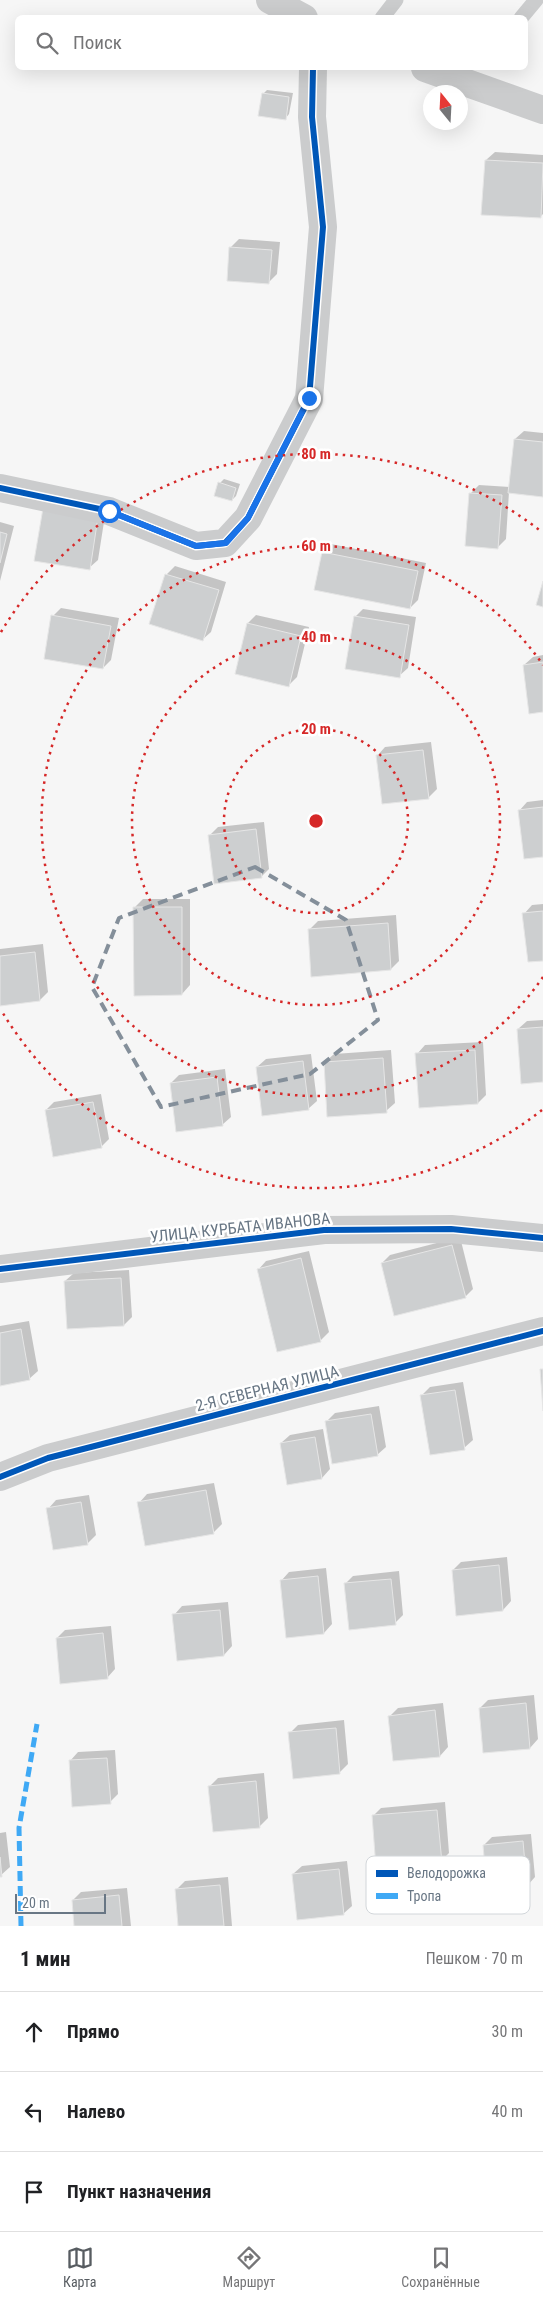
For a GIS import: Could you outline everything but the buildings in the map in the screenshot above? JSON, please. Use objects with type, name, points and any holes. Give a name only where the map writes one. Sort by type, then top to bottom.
[{"type":"street","points":[[270,0],[298,15]]},
{"type":"street","points":[[0,488],[109,511],[196,546],[226,543],[248,518],[309,398],[323,228],[312,117],[313,70]]},
{"type":"street","points":[[431,70],[543,110]]},
{"type":"street","name":"УЛИЦА КУРБАТА ИВАНОВА","points":[[0,1269],[324,1230],[451,1229],[543,1238]]},
{"type":"street","name":"2-Я СЕВЕРНАЯ УЛИЦА","points":[[0,1477],[48,1458],[543,1331]]},
{"type":"lane","points":[[384,15],[396,0]]},
{"type":"lane","points":[[524,15],[536,0]]},
{"type":"highlighted area","points":[[255,867],[346,920],[378,1020],[310,1074],[161,1107],[92,987],[119,918]]},
{"type":"marked path","points":[[21,1926],[19,1828],[37,1724]]},
{"type":"cycle path","points":[[0,488],[109,511],[196,546],[225,543],[248,518],[309,399],[323,227],[312,117],[313,70]]},
{"type":"cycle path","points":[[0,1269],[324,1230],[451,1229],[543,1238]]},
{"type":"cycle path","points":[[0,1477],[48,1458],[543,1331]]},
{"type":"route","points":[[109,511],[196,546],[226,543],[248,518],[309,398]]}]
